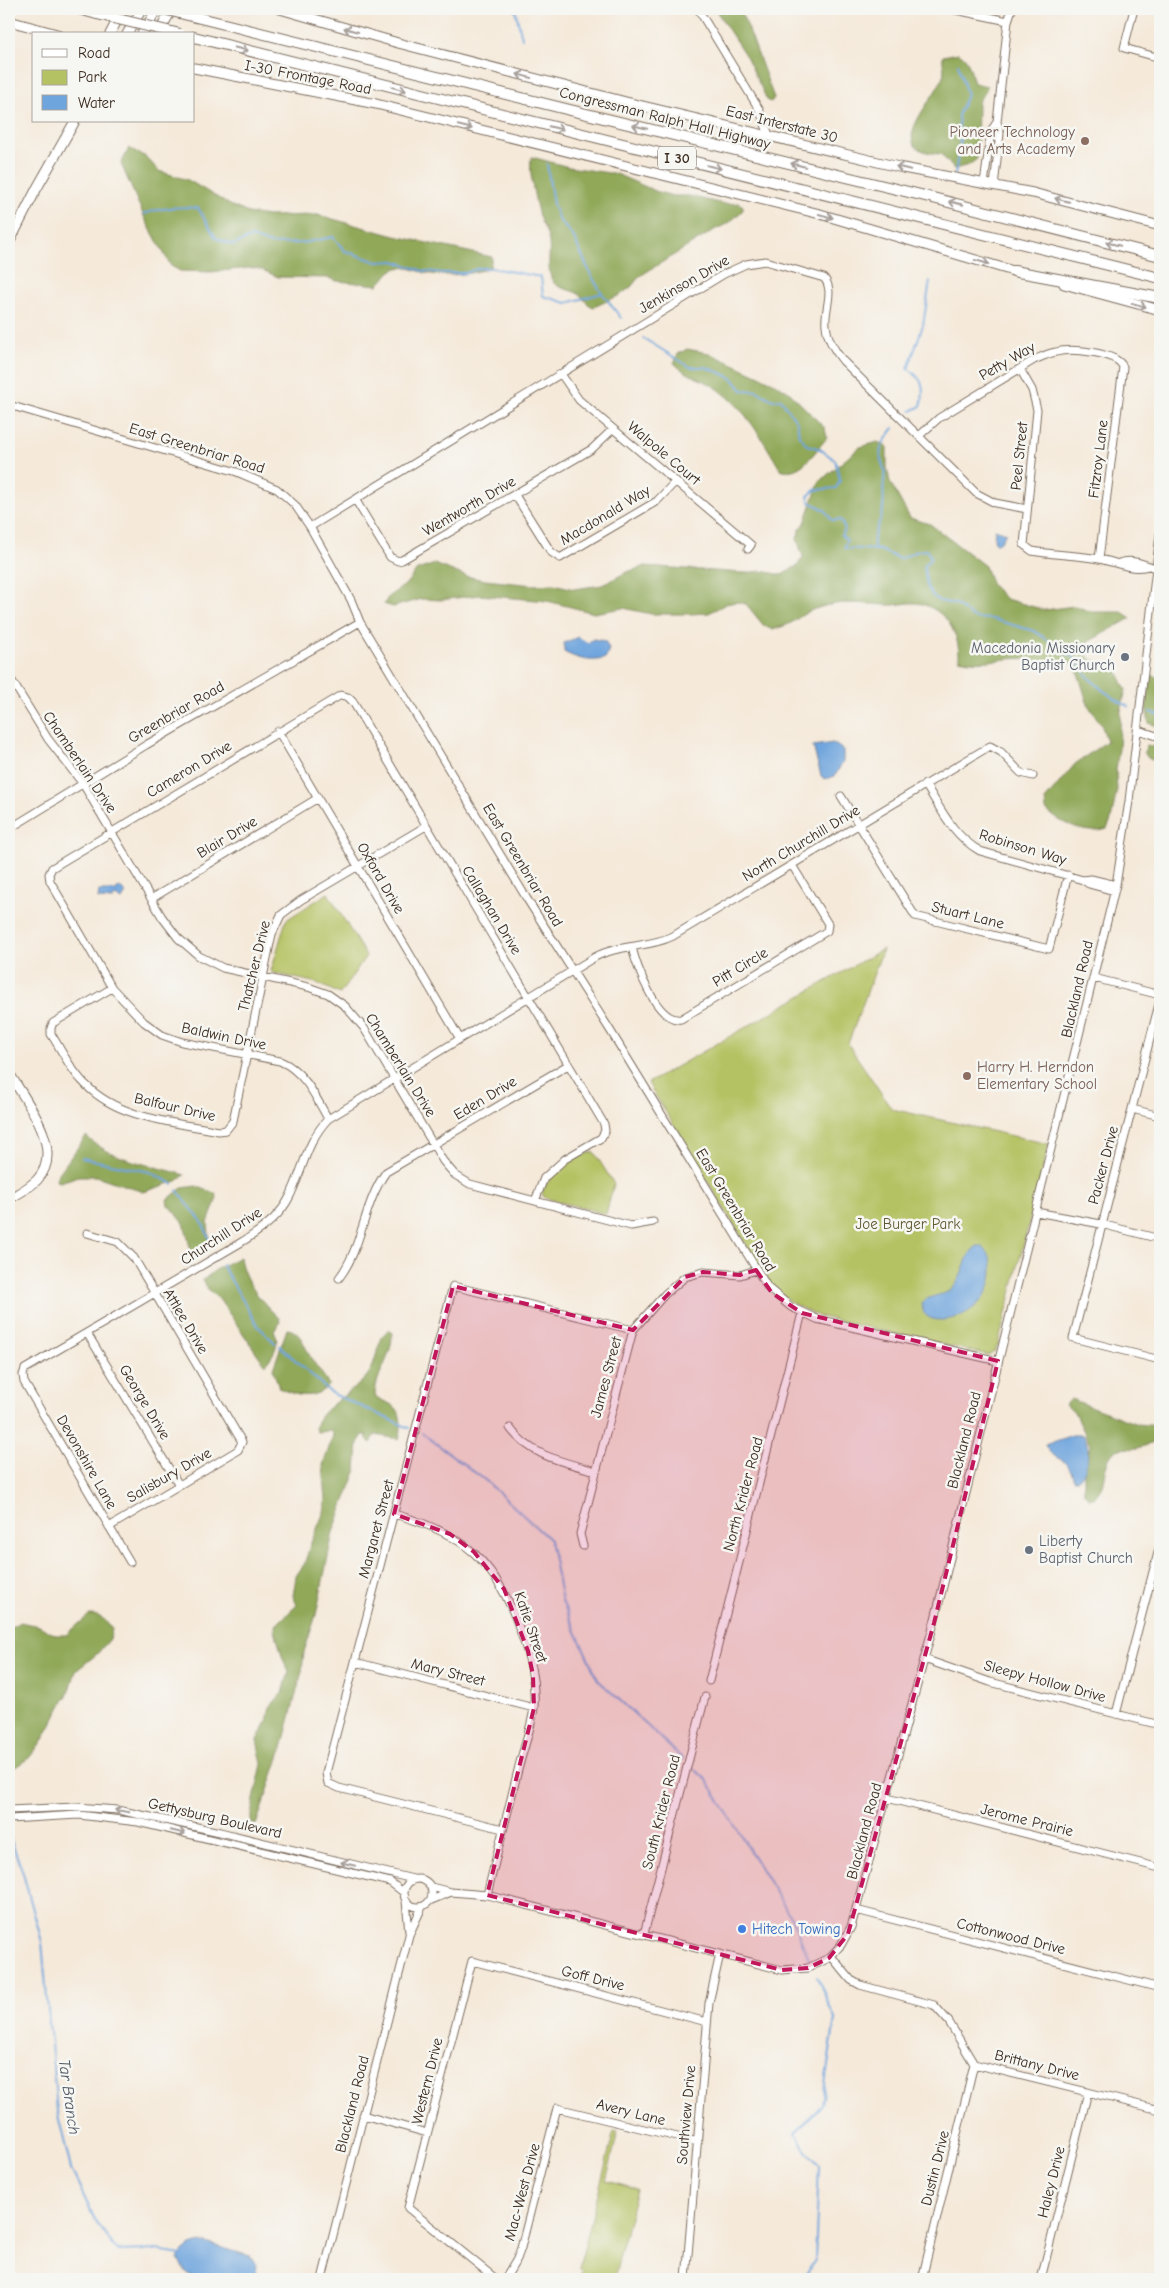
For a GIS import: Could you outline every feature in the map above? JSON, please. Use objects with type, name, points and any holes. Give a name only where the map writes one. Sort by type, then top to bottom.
[{"type":"highway","points":[[79,9],[172,32]]},
{"type":"highway","name":"Congressman Ralph Hall Highway","points":[[163,9],[925,196],[1160,256]]},
{"type":"highway","name":"I 30","points":[[195,37],[1160,278]]},
{"type":"highway","points":[[1014,271],[1160,298]]},
{"type":"main road","points":[[111,32],[123,9]]},
{"type":"main road","points":[[128,32],[142,9]]},
{"type":"main road","points":[[143,32],[157,9]]},
{"type":"main road","points":[[159,32],[172,9]]},
{"type":"main road","name":"East Interstate 30","points":[[280,9],[398,43],[626,102],[903,168],[1033,193],[1160,226]]},
{"type":"main road","points":[[9,21],[50,32]]},
{"type":"main road","name":"I-30 Frontage Road","points":[[195,68],[376,104],[820,214],[1014,271]]},
{"type":"main road","points":[[9,243],[37,188],[75,122]]},
{"type":"main road","points":[[1014,271],[1160,310]]},
{"type":"main road","points":[[9,1073],[42,1130],[49,1157],[38,1178],[9,1199]]},
{"type":"street","points":[[698,9],[759,109],[769,135]]},
{"type":"street","points":[[951,9],[1008,21]]},
{"type":"street","points":[[994,186],[1000,133],[997,122],[1008,21],[1012,9]]},
{"type":"street","points":[[1134,9],[1124,48],[1160,58]]},
{"type":"street","points":[[984,184],[991,131],[997,122]]},
{"type":"street","name":"Jenkinson Drive","points":[[310,527],[724,274],[746,264],[765,261],[824,278],[828,282],[829,292],[826,323],[830,341],[836,351],[976,493],[995,503],[1027,508]]},
{"type":"street","name":"Petty Way","points":[[920,435],[939,418],[1048,354],[1064,351],[1105,356],[1120,362]]},
{"type":"street","name":"Fitzroy Lane","points":[[1099,559],[1123,367],[1120,362]]},
{"type":"street","name":"Peel Street","points":[[1020,369],[1032,390],[1037,410],[1024,540],[1026,548],[1038,552],[1099,559]]},
{"type":"street","name":"Walpole Court","points":[[562,374],[579,400],[751,545],[748,548]]},
{"type":"street","name":"East Greenbriar Road","points":[[9,405],[259,480],[277,489],[296,505],[351,600],[360,622],[573,972],[772,1293],[781,1301],[817,1319],[998,1361]]},
{"type":"street","name":"Wentworth Drive","points":[[355,500],[385,550],[393,559],[398,561],[408,558],[592,450],[613,429]]},
{"type":"street","name":"Macdonald Way","points":[[515,496],[551,552],[560,558],[657,501],[676,481]]},
{"type":"street","name":"Blackland Road","points":[[431,1887],[451,1892],[487,1895],[791,1971],[808,1968],[831,1956],[848,1934],[924,1659],[1115,888],[1126,825],[1138,730],[1153,567],[1160,534]]},
{"type":"street","points":[[1099,559],[1119,563],[1127,567],[1153,567]]},
{"type":"street","name":"Greenbriar Road","points":[[9,829],[146,745],[360,622]]},
{"type":"street","name":"Chamberlain Drive","points":[[9,670],[11,680],[48,739],[82,784],[151,899],[178,938],[198,956],[223,968],[308,987],[328,994],[345,1006],[364,1028],[443,1161],[455,1175],[470,1184],[631,1226],[653,1222]]},
{"type":"street","name":"Cameron Drive","points":[[49,878],[52,868],[338,696],[345,696],[351,699]]},
{"type":"street","name":"Callaghan Drive","points":[[351,699],[604,1124],[604,1135],[554,1167],[544,1178],[535,1201]]},
{"type":"street","points":[[1138,730],[1160,737]]},
{"type":"street","name":"Oxford Drive","points":[[278,732],[460,1039]]},
{"type":"street","name":"North Churchill Drive","points":[[573,972],[599,955],[673,936],[990,746],[1001,752],[1021,773],[1033,776]]},
{"type":"street","name":"Robinson Way","points":[[925,784],[954,830],[965,842],[980,851],[1083,880],[1091,879],[1115,888]]},
{"type":"street","name":"Stuart Lane","points":[[841,796],[915,916],[1050,949],[1068,875]]},
{"type":"street","name":"Blair Drive","points":[[151,899],[318,798]]},
{"type":"street","name":"Thatcher Drive","points":[[226,1130],[232,1124],[248,1055],[262,978],[276,924],[281,915],[301,900],[426,826]]},
{"type":"street","name":"Pitt Circle","points":[[632,947],[640,973],[664,1014],[672,1019],[680,1018],[827,931],[826,922],[792,864]]},
{"type":"street","name":"Baldwin Drive","points":[[49,878],[112,988],[144,1022],[162,1035],[182,1042],[280,1062],[291,1066],[301,1074],[328,1119]]},
{"type":"street","name":"Churchill Drive","points":[[23,1376],[28,1367],[254,1234],[277,1215],[288,1199],[309,1145],[317,1131],[328,1119],[573,972]]},
{"type":"street","points":[[1094,978],[1160,995]]},
{"type":"street","name":"Balfour Drive","points":[[112,988],[56,1022],[51,1028],[51,1034],[85,1085],[102,1098],[135,1113],[219,1131],[226,1130]]},
{"type":"street","name":"Packer Drive","points":[[1160,1000],[1073,1338],[1160,1360]]},
{"type":"street","name":"Eden Drive","points":[[339,1278],[349,1264],[380,1182],[386,1172],[568,1065]]},
{"type":"street","points":[[1132,1109],[1160,1116]]},
{"type":"street","points":[[1036,1212],[1101,1224],[1160,1239]]},
{"type":"street","name":"Attlee Drive","points":[[87,1233],[110,1238],[124,1246],[134,1258],[241,1439],[241,1445]]},
{"type":"street","name":"James Street","points":[[583,1546],[580,1534],[634,1330],[665,1294],[684,1277],[703,1272],[740,1275],[756,1270]]},
{"type":"street","name":"Margaret Street","points":[[503,1829],[351,1791],[328,1783],[326,1773],[453,1286],[634,1330]]},
{"type":"street","name":"North Krider Road","points":[[709,1681],[802,1313]]},
{"type":"street","name":"George Drive","points":[[87,1333],[179,1485]]},
{"type":"street","name":"Devonshire Lane","points":[[23,1376],[24,1382],[130,1562]]},
{"type":"street","points":[[510,1428],[517,1437],[549,1458],[596,1471]]},
{"type":"street","name":"Salisbury Drive","points":[[109,1527],[238,1450],[241,1445]]},
{"type":"street","name":"Katie Street","points":[[394,1514],[423,1522],[450,1534],[474,1552],[493,1573],[504,1589],[528,1651],[533,1675],[534,1708],[487,1895]]},
{"type":"street","points":[[1116,1714],[1160,1545]]},
{"type":"street","name":"Sleepy Hollow Drive","points":[[924,1659],[990,1682],[1160,1725]]},
{"type":"street","name":"Mary Street","points":[[355,1662],[534,1708]]},
{"type":"street","name":"South Krider Road","points":[[644,1934],[705,1697]]},
{"type":"street","name":"Jerome Prairie","points":[[887,1798],[1160,1868]]},
{"type":"street","name":"Gettysburg Boulevard","points":[[9,1810],[76,1807],[118,1810],[159,1818],[413,1879]]},
{"type":"street","points":[[50,1808],[51,1817]]},
{"type":"street","name":"Gettysburg Boulevard","points":[[9,1819],[79,1815],[112,1818],[156,1826],[390,1882],[403,1892]]},
{"type":"street","points":[[156,1826],[159,1818]]},
{"type":"street","points":[[208,1839],[210,1830]]},
{"type":"street","points":[[413,1879],[422,1879],[431,1887],[432,1894],[429,1901],[422,1906],[415,1907],[406,1901],[403,1892],[405,1885],[413,1879]]},
{"type":"street","name":"Blackland Road","points":[[429,1901],[451,1892]]},
{"type":"street","name":"Blackland Road","points":[[406,1901],[409,1935]]},
{"type":"street","name":"Blackland Road","points":[[322,2279],[409,1935],[422,1906]]},
{"type":"street","name":"Cottonwood Drive","points":[[856,1910],[1160,1988]]},
{"type":"street","name":"Southview Drive","points":[[686,2279],[708,2003],[720,1954]]},
{"type":"street","name":"Brittany Drive","points":[[831,1956],[851,1980],[860,1985],[934,2005],[949,2022],[974,2064],[1160,2110]]},
{"type":"street","name":"Goff Drive","points":[[472,1961],[707,2022]]},
{"type":"street","name":"Western Drive","points":[[472,1961],[408,2208],[496,2279]]},
{"type":"street","name":"Dustin Drive","points":[[922,2279],[974,2064]]},
{"type":"street","name":"Haley Drive","points":[[1041,2279],[1088,2092]]},
{"type":"street","name":"Avery Lane","points":[[558,2108],[698,2142]]},
{"type":"street","name":"Mac-West Drive","points":[[505,2279],[522,2248],[558,2108]]},
{"type":"street","points":[[363,2115],[427,2134]]},
{"type":"street","points":[[1159,2279],[1160,2275]]},
{"type":"highlighted area","points":[[756,1270],[772,1293],[802,1313],[998,1361],[934,1623],[848,1934],[829,1958],[808,1968],[782,1970],[487,1895],[534,1708],[533,1675],[528,1651],[504,1589],[474,1552],[450,1534],[394,1514],[453,1286],[633,1330],[685,1277],[703,1272],[740,1275]]},
{"type":"green space","points":[[715,9],[739,9],[748,27],[774,98],[771,102],[767,100],[747,58]]},
{"type":"green space","points":[[964,9],[1004,9],[998,15]]},
{"type":"green space","points":[[958,53],[965,58],[974,83],[987,86],[978,103],[977,159],[969,165],[954,169],[941,154],[923,151],[914,144],[912,135],[916,123],[943,76],[943,56]]},
{"type":"green space","points":[[129,148],[146,157],[159,171],[188,180],[230,205],[248,213],[268,216],[318,215],[395,236],[492,257],[490,267],[469,273],[447,275],[401,268],[391,271],[378,285],[337,281],[328,278],[278,277],[260,269],[250,268],[211,272],[180,271],[171,266],[146,221],[121,164]]},
{"type":"green space","points":[[532,157],[569,167],[616,174],[658,192],[673,196],[689,196],[724,204],[739,203],[743,206],[743,210],[729,223],[640,276],[631,287],[620,295],[594,307],[589,305],[577,293],[553,282],[549,271],[548,237],[536,204],[531,168]]},
{"type":"green space","points":[[687,349],[709,353],[773,382],[789,392],[825,428],[827,438],[801,466],[788,471],[780,469],[753,425],[737,405],[718,389],[684,371],[674,363],[678,354]]},
{"type":"green space","points":[[878,442],[887,447],[887,467],[890,482],[910,518],[930,524],[985,566],[992,585],[1006,599],[1045,610],[1074,606],[1093,612],[1122,612],[1131,618],[1088,642],[1084,651],[1090,659],[1109,665],[1117,671],[1126,690],[1121,710],[1116,770],[1117,790],[1111,820],[1107,829],[1099,831],[1083,830],[1059,820],[1046,810],[1045,800],[1075,764],[1107,741],[1101,724],[1088,705],[1077,670],[1070,662],[1060,660],[1042,668],[1033,667],[1028,659],[1019,658],[977,662],[959,659],[959,649],[954,631],[943,616],[927,606],[917,603],[890,605],[835,604],[810,611],[789,624],[773,630],[764,626],[746,604],[736,602],[726,604],[709,613],[690,614],[651,614],[623,608],[594,613],[547,601],[480,595],[441,600],[421,599],[393,607],[384,604],[389,596],[405,585],[417,570],[435,564],[465,576],[485,580],[534,585],[554,584],[574,589],[602,585],[627,572],[645,566],[743,573],[762,571],[782,575],[798,565],[803,557],[797,539],[799,531],[805,523],[819,482],[860,447]]},
{"type":"green space","points":[[1152,675],[1160,679],[1160,727],[1149,723],[1146,707]]},
{"type":"green space","points":[[1147,745],[1160,748],[1160,764],[1148,758],[1144,752]]},
{"type":"green space","points":[[328,893],[366,956],[340,994],[317,983],[271,971],[286,920]]},
{"type":"green space","name":"Joe Burger Park","points":[[883,949],[848,1044],[892,1109],[1049,1144],[998,1345],[994,1352],[988,1355],[818,1316],[783,1296],[766,1278],[648,1083]]},
{"type":"green space","points":[[86,1136],[107,1151],[119,1156],[185,1175],[177,1181],[144,1192],[96,1176],[79,1176],[60,1182],[56,1181],[57,1176]]},
{"type":"green space","points":[[594,1152],[614,1184],[606,1214],[545,1198],[542,1194],[555,1173],[571,1161]]},
{"type":"green space","points":[[196,1186],[216,1194],[217,1198],[208,1223],[210,1248],[191,1251],[184,1223],[168,1205],[167,1200],[182,1188]]},
{"type":"green space","points":[[240,1257],[249,1283],[279,1318],[280,1323],[274,1331],[277,1341],[275,1350],[265,1365],[219,1299],[207,1289],[203,1280],[218,1268]]},
{"type":"green space","points":[[287,1329],[292,1330],[299,1336],[325,1378],[329,1385],[324,1390],[312,1395],[299,1395],[279,1388],[273,1369]]},
{"type":"green space","points":[[388,1330],[392,1333],[392,1342],[377,1381],[375,1396],[394,1406],[398,1411],[401,1423],[400,1436],[399,1439],[375,1435],[371,1443],[367,1440],[367,1435],[363,1435],[358,1443],[356,1472],[333,1532],[316,1615],[304,1652],[302,1671],[281,1752],[256,1825],[251,1823],[251,1813],[262,1764],[257,1740],[267,1722],[270,1707],[283,1692],[289,1672],[283,1659],[275,1630],[276,1625],[297,1605],[293,1596],[296,1576],[305,1563],[310,1545],[324,1512],[326,1499],[323,1465],[333,1436],[331,1431],[317,1432],[315,1428],[323,1414],[330,1407],[367,1376],[373,1365],[381,1339]]},
{"type":"green space","points":[[1071,1399],[1137,1424],[1160,1426],[1160,1442],[1120,1449],[1114,1452],[1107,1464],[1100,1490],[1090,1499],[1084,1493],[1084,1468],[1090,1445],[1077,1416],[1065,1404]]},
{"type":"green space","points":[[89,1615],[100,1617],[107,1623],[112,1629],[110,1639],[97,1654],[76,1671],[70,1690],[41,1743],[29,1758],[9,1771],[9,1628],[20,1622],[39,1626],[56,1635],[66,1635]]},
{"type":"green space","points":[[614,2131],[618,2132],[606,2181],[637,2189],[614,2279],[593,2279],[590,2276],[587,2279],[576,2279],[583,2271],[579,2268]]},
{"type":"water","points":[[995,529],[1006,533],[1001,542],[996,544],[994,539]]},
{"type":"water","points":[[578,637],[588,643],[593,639],[605,641],[609,649],[606,658],[585,660],[564,652],[564,643]]},
{"type":"water","points":[[833,743],[843,750],[843,761],[835,776],[825,779],[821,776],[813,746]]},
{"type":"water","points":[[119,887],[126,893],[122,900],[115,896],[112,900],[98,899],[99,891],[116,891]]},
{"type":"water","points":[[977,1246],[981,1246],[990,1256],[992,1270],[989,1287],[980,1301],[969,1311],[956,1318],[931,1319],[924,1313],[922,1303],[953,1288],[960,1277],[966,1260]]},
{"type":"water","points":[[1072,1435],[1083,1435],[1088,1452],[1084,1471],[1077,1480],[1074,1480],[1067,1465],[1049,1452],[1045,1445]]},
{"type":"water","points":[[206,2243],[250,2256],[257,2265],[255,2279],[195,2279],[184,2270],[178,2259],[189,2247]]},
{"type":"waterway","points":[[515,9],[522,38]]},
{"type":"waterway","points":[[955,175],[960,142],[958,115],[967,95],[958,64]]},
{"type":"waterway","points":[[547,164],[553,204],[559,220],[573,236],[601,292]]},
{"type":"waterway","points":[[144,214],[171,208],[198,208],[216,238],[233,245],[252,237],[271,244],[302,243],[333,237],[345,251],[377,262],[394,261],[423,271],[466,273],[479,268],[492,268],[541,277],[543,296],[567,303],[602,293],[621,318]]},
{"type":"waterway","points":[[911,411],[921,406],[922,400],[922,385],[917,377],[908,369],[923,325],[930,281]]},
{"type":"waterway","points":[[643,338],[690,367],[705,367],[733,379],[742,390],[757,391],[773,400],[781,399],[797,422],[799,435],[807,445],[820,449],[835,460],[840,480],[836,488],[815,490],[808,496],[810,502],[825,510],[832,520],[841,520],[845,530],[841,535],[847,540],[844,548],[880,550],[900,559],[917,551],[927,550],[931,558],[924,566],[927,587],[939,601],[955,604],[974,618],[992,619],[1034,631],[1061,652],[1073,656],[1078,665],[1097,686],[1129,707]]},
{"type":"waterway","points":[[875,550],[874,539],[882,514],[886,472],[880,454],[883,444],[894,428]]},
{"type":"waterway","points":[[1150,712],[1160,715]]},
{"type":"waterway","points":[[82,1158],[150,1172],[173,1184]]},
{"type":"waterway","points":[[177,1190],[202,1222],[213,1246]]},
{"type":"waterway","points":[[222,1265],[258,1326],[275,1343]]},
{"type":"waterway","points":[[280,1346],[331,1393],[409,1428]]},
{"type":"waterway","points":[[422,1433],[485,1480],[550,1540],[562,1601],[598,1680],[683,1759]]},
{"type":"waterway","points":[[693,1768],[707,1780],[792,1919],[809,1959]]},
{"type":"waterway","name":"Tar Branch","points":[[9,1835],[22,1870],[42,1942],[57,2111],[71,2169],[95,2220],[117,2251],[150,2250],[181,2255]]},
{"type":"waterway","points":[[803,2279],[815,2260],[819,2166],[795,2134],[822,2104],[835,2019],[817,1977]]},
{"type":"place","name":"Pioneer Technology and Arts Academy","points":[[1085,141]]},
{"type":"place","name":"Macedonia Missionary Baptist Church","points":[[1125,657]]},
{"type":"place","name":"Harry H. Herndon Elementary School","points":[[967,1076]]},
{"type":"place","name":"Liberty Baptist Church","points":[[1029,1550]]},
{"type":"place","name":"Hitech Towing","points":[[742,1929]]}]
